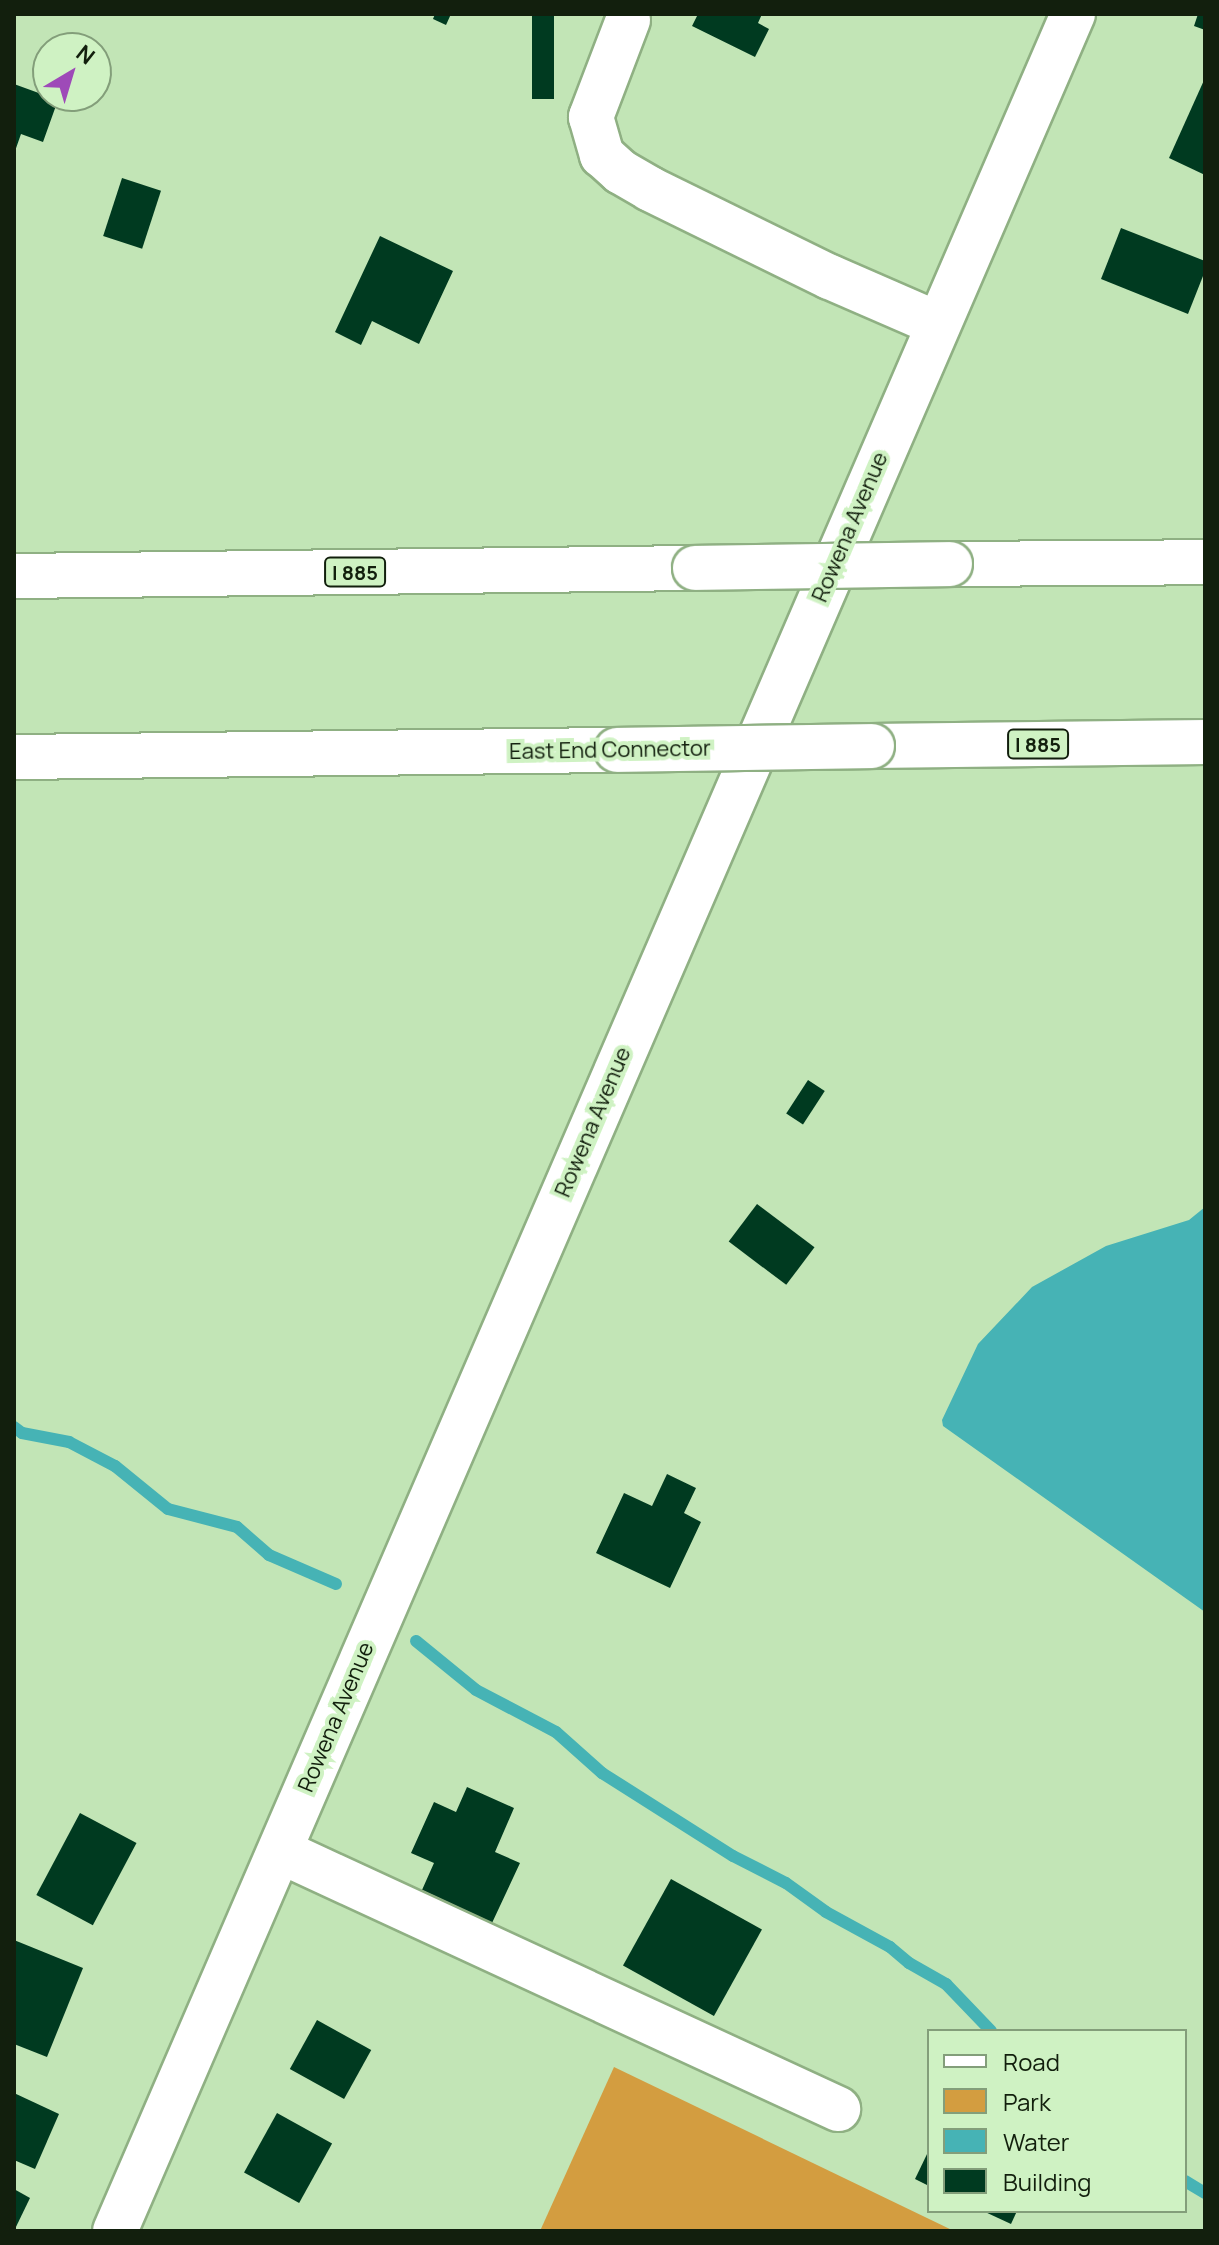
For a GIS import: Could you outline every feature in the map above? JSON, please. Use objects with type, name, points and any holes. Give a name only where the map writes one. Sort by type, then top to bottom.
[{"type":"main road","name":"Rowena Avenue","points":[[115,2231],[1073,14]]},
{"type":"main road","points":[[628,20],[591,117],[602,155],[621,172],[650,189],[830,277],[938,324]]},
{"type":"main road","points":[[1157,562],[1205,555]]},
{"type":"main road","name":"I 885","points":[[14,576],[1205,562]]},
{"type":"main road","name":"East End Connector","points":[[14,757],[1205,742]]},
{"type":"main road","points":[[280,1851],[838,2109]]},
{"type":"green space","points":[[614,2067],[954,2231],[540,2231]]},
{"type":"water","points":[[1205,1207],[1205,1612],[943,1426],[942,1420],[978,1344],[1032,1287],[1106,1246],[1189,1220]]},
{"type":"building","points":[[435,14],[451,14],[446,25],[433,19]]},
{"type":"building","points":[[532,14],[554,14],[554,99],[532,99]]},
{"type":"building","points":[[698,14],[762,14],[758,23],[769,29],[755,57],[692,26]]},
{"type":"building","points":[[1198,14],[1205,14],[1205,30],[1194,26]]},
{"type":"building","points":[[1205,78],[1205,175],[1169,158]]},
{"type":"building","points":[[14,84],[32,91],[32,112],[54,112],[43,142],[21,134],[14,154]]},
{"type":"building","points":[[122,178],[161,191],[142,249],[103,236]]},
{"type":"building","points":[[1121,228],[1205,261],[1205,271],[1188,314],[1101,279]]},
{"type":"building","points":[[380,236],[453,271],[419,344],[372,321],[361,345],[335,332]]},
{"type":"building","points":[[808,1080],[825,1091],[803,1124],[786,1114]]},
{"type":"building","points":[[757,1204],[815,1247],[786,1285],[729,1242]]},
{"type":"building","points":[[667,1474],[696,1488],[684,1513],[701,1522],[670,1588],[596,1553],[624,1493],[652,1506]]},
{"type":"building","points":[[467,1787],[514,1808],[495,1852],[520,1863],[492,1923],[422,1890],[434,1863],[411,1853],[434,1802],[456,1812]]},
{"type":"building","points":[[80,1813],[137,1843],[93,1925],[36,1895]]},
{"type":"building","points":[[671,1879],[762,1929],[714,2016],[623,1966]]},
{"type":"building","points":[[14,1940],[83,1968],[47,2057],[14,2044]]},
{"type":"building","points":[[317,2020],[371,2050],[344,2099],[290,2069]]},
{"type":"building","points":[[14,2093],[59,2114],[35,2169],[14,2160]]},
{"type":"building","points":[[277,2113],[332,2144],[299,2203],[244,2172]]},
{"type":"building","points":[[927,2154],[927,2185],[915,2179]]},
{"type":"building","points":[[14,2189],[30,2198],[14,2231]]},
{"type":"building","points":[[987,2213],[1016,2213],[1011,2224]]},
{"type":"waterway","points":[[14,1427],[22,1433],[69,1442],[115,1466],[168,1509],[237,1527],[269,1555],[336,1584]]},
{"type":"waterway","points":[[416,1641],[476,1690],[556,1732],[602,1773],[733,1856],[786,1883],[826,1912],[890,1947],[909,1963],[946,1984],[989,2029]]},
{"type":"waterway","points":[[1187,2182],[1205,2193]]}]
